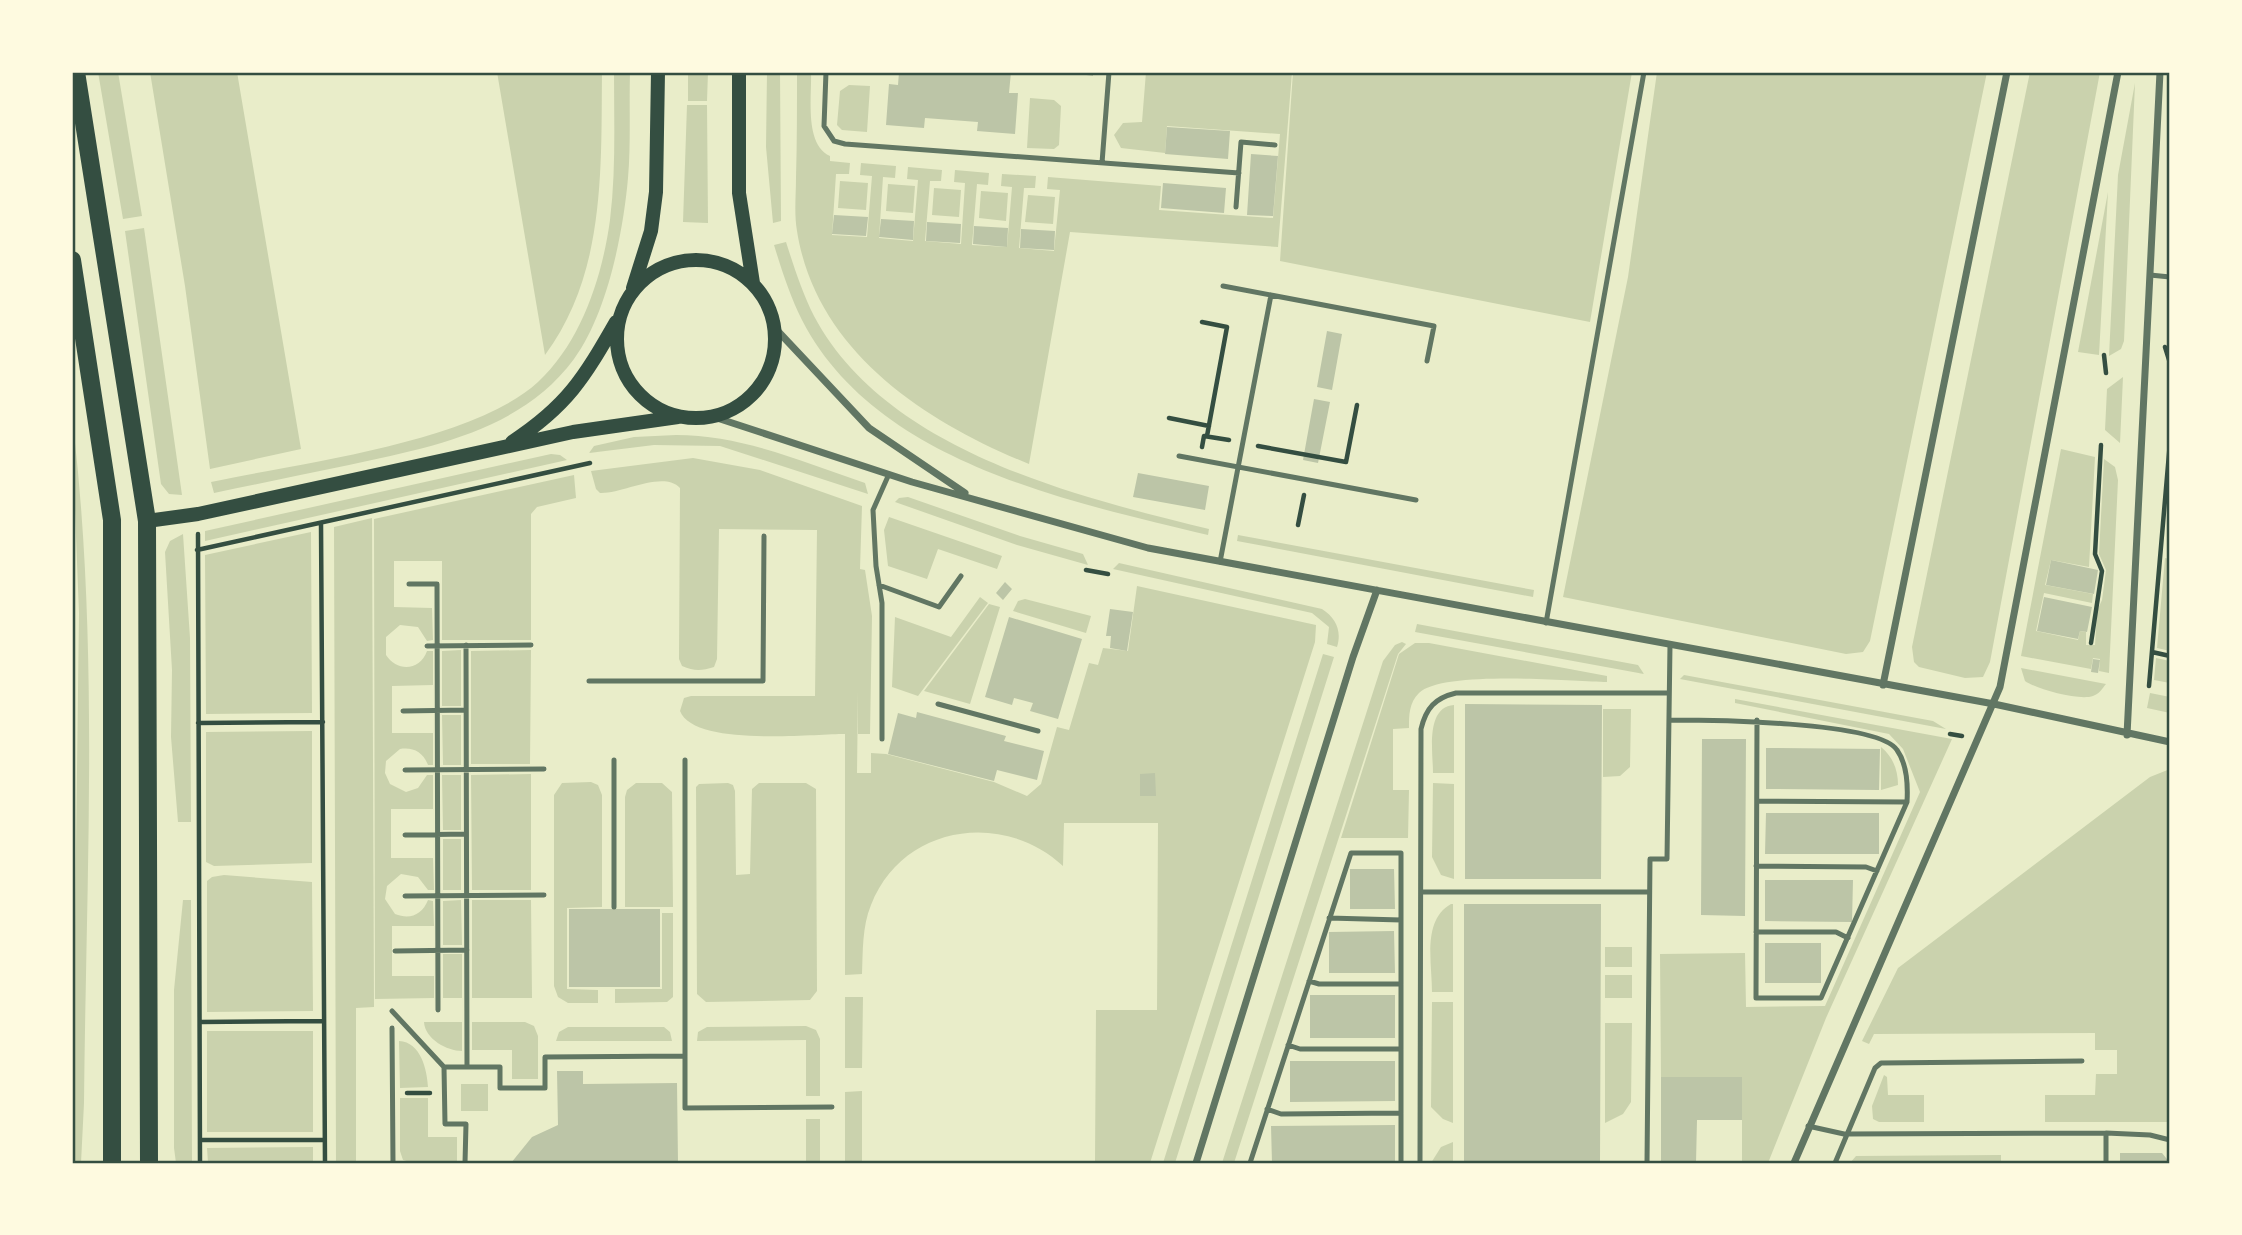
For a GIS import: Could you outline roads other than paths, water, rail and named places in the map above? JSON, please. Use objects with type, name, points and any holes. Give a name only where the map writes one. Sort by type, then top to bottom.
[{"type":"main road","points":[[76,72],[147,521],[149,1163]]},
{"type":"main road","points":[[505,447],[552,415],[567,398],[593,363],[633,290],[653,218],[658,72]]},
{"type":"main road","points":[[739,72],[739,193],[753,283]]},
{"type":"main road","points":[[72,260],[111,520],[112,1163]]},
{"type":"main road","points":[[147,521],[198,513],[620,423],[713,416],[732,410],[762,383],[773,356],[775,327],[767,303],[753,283],[735,270],[714,261],[691,260],[669,264],[649,275],[633,290]]},
{"type":"main road","points":[[620,314],[616,336],[618,358],[626,379],[640,396],[657,409],[678,417]]},
{"type":"street","points":[[1883,685],[2007,72]]},
{"type":"street","points":[[1794,1163],[1994,704],[2007,659],[2118,72]]},
{"type":"street","points":[[2127,735],[2160,72]]},
{"type":"street","points":[[775,327],[869,428],[918,464],[971,497]]},
{"type":"street","points":[[713,416],[889,474],[1148,548],[1994,704],[2127,735],[2170,742]]},
{"type":"street","points":[[1196,1163],[1353,657],[1377,590]]},
{"type":"lane","points":[[827,72],[824,126],[834,141],[1239,173]]},
{"type":"lane","points":[[1102,163],[1110,72]]},
{"type":"lane","points":[[1546,622],[1644,72]]},
{"type":"lane","points":[[1236,207],[1241,142],[1275,145]]},
{"type":"lane","points":[[2150,275],[2170,276]]},
{"type":"lane","points":[[1223,286],[1433,326],[1427,361]]},
{"type":"lane","points":[[1220,562],[1270,295]]},
{"type":"lane","points":[[1179,456],[1416,500]]},
{"type":"lane","points":[[882,739],[882,603],[873,510],[889,474]]},
{"type":"lane","points":[[589,681],[763,681],[764,536]]},
{"type":"lane","points":[[879,585],[939,607],[961,576]]},
{"type":"lane","points":[[410,584],[437,584],[438,1010]]},
{"type":"lane","points":[[466,645],[467,1067]]},
{"type":"lane","points":[[427,646],[531,645]]},
{"type":"lane","points":[[1647,1163],[1650,859],[1667,859],[1670,645]]},
{"type":"lane","points":[[1420,1163],[1421,729],[1430,707],[1437,700],[1455,693],[1669,693]]},
{"type":"lane","points":[[938,704],[1038,731]]},
{"type":"lane","points":[[403,711],[466,710]]},
{"type":"lane","points":[[1669,720],[1757,720],[1885,740],[1897,749],[1906,774],[1907,802],[1821,998],[1756,998],[1757,720]]},
{"type":"lane","points":[[614,760],[614,907]]},
{"type":"lane","points":[[685,760],[685,1108],[832,1107]]},
{"type":"lane","points":[[405,770],[544,769]]},
{"type":"lane","points":[[1757,801],[1907,802]]},
{"type":"lane","points":[[405,835],[466,834]]},
{"type":"lane","points":[[1250,1163],[1350,853],[1402,853],[1401,1163]]},
{"type":"lane","points":[[1756,866],[1866,867],[1877,872]]},
{"type":"lane","points":[[1421,892],[1649,892]]},
{"type":"lane","points":[[405,895],[544,895]]},
{"type":"lane","points":[[1329,918],[1401,920]]},
{"type":"lane","points":[[1756,932],[1836,932],[1848,937]]},
{"type":"lane","points":[[395,951],[467,950]]},
{"type":"lane","points":[[1309,981],[1319,984],[1401,984]]},
{"type":"lane","points":[[392,1011],[444,1067],[444,1124],[466,1124],[466,1163]]},
{"type":"lane","points":[[393,1028],[393,1163]]},
{"type":"lane","points":[[1288,1045],[1300,1049],[1401,1049]]},
{"type":"lane","points":[[444,1067],[500,1067],[500,1088],[545,1088],[545,1057],[685,1056]]},
{"type":"lane","points":[[1835,1163],[1875,1068],[1881,1063],[2081,1061]]},
{"type":"lane","points":[[1267,1109],[1281,1114],[1401,1113]]},
{"type":"lane","points":[[1808,1126],[1829,1133],[2106,1133],[2150,1135],[2170,1140]]},
{"type":"lane","points":[[2106,1133],[2106,1163]]}]
